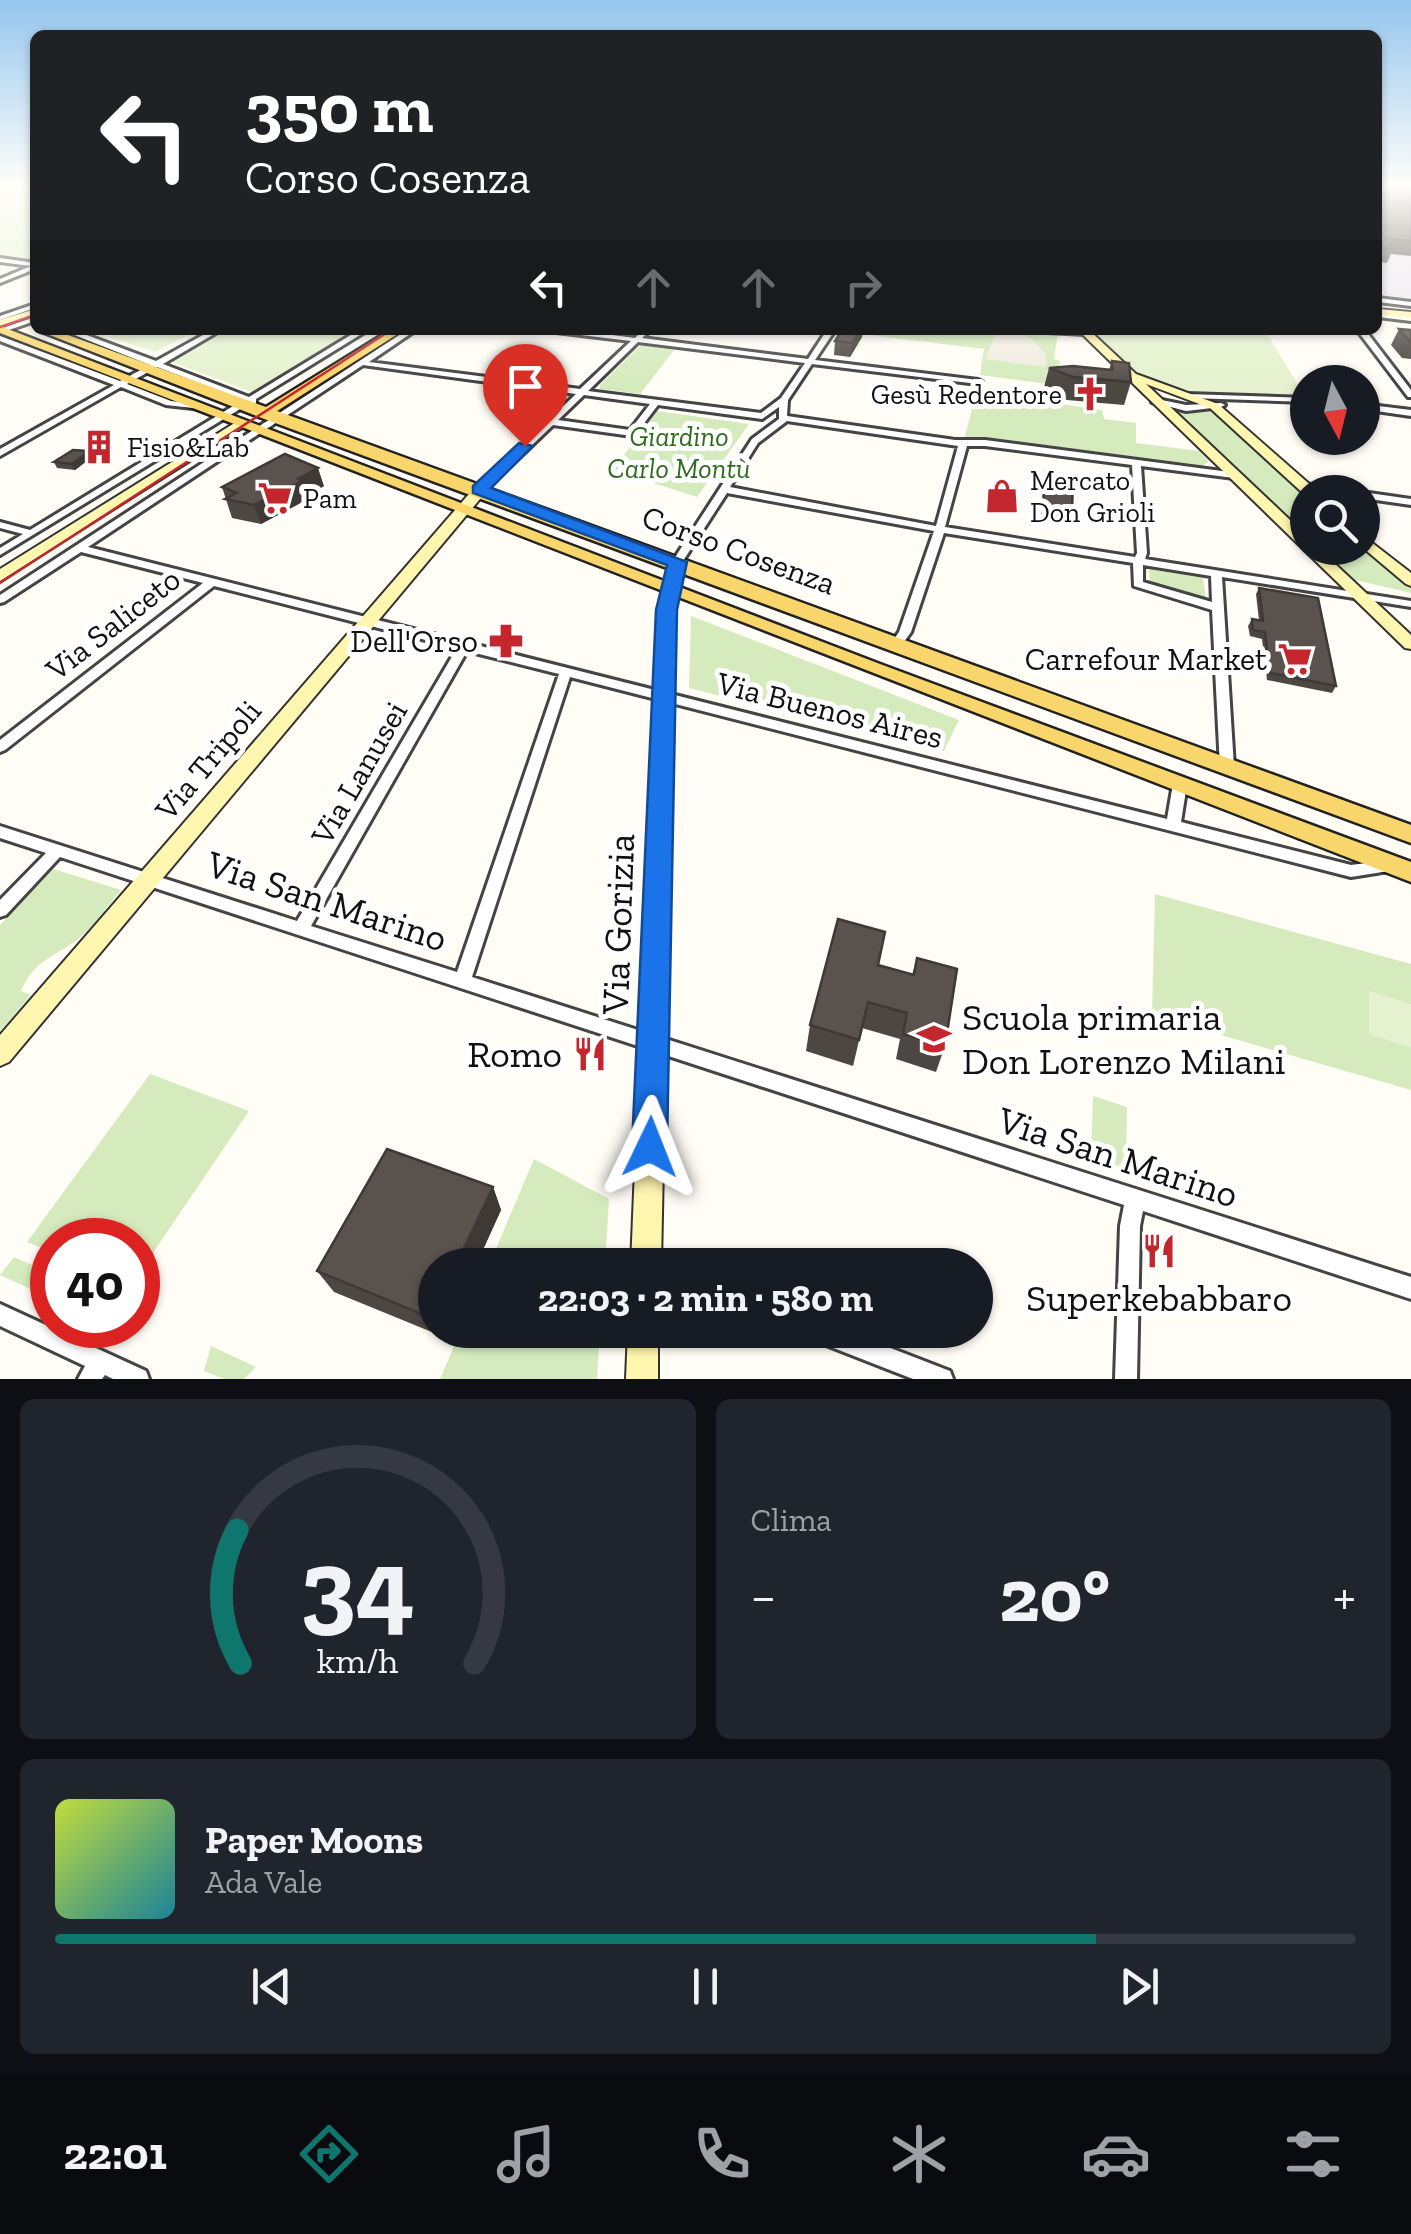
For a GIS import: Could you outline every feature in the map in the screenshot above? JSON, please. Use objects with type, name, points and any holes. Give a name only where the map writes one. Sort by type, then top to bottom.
[{"type":"main road","name":"Corso Cosenza","points":[[40,335],[123,380],[463,506],[1403,868]]},
{"type":"main road","name":"Corso Cosenza","points":[[58,335],[264,405],[480,490],[1411,834]]},
{"type":"main road","points":[[242,423],[326,356],[366,335]]},
{"type":"main road","points":[[264,405],[356,362],[391,335]]},
{"type":"street","points":[[0,260],[30,265]]},
{"type":"street","points":[[0,280],[30,268]]},
{"type":"street","points":[[1382,308],[1411,311]]},
{"type":"street","name":"Corso Cosenza","points":[[78,335],[150,365]]},
{"type":"street","points":[[0,453],[207,335]]},
{"type":"street","points":[[326,356],[357,335]]},
{"type":"street","points":[[356,362],[403,335]]},
{"type":"street","points":[[596,335],[978,382]]},
{"type":"street","points":[[480,490],[642,335]]},
{"type":"street","points":[[756,441],[762,418],[784,400],[829,335]]},
{"type":"street","points":[[1088,335],[1290,528]]},
{"type":"street","points":[[1365,335],[1411,395]]},
{"type":"street","points":[[356,362],[963,444],[984,442],[1234,475]]},
{"type":"street","points":[[1124,370],[1214,406],[1290,475]]},
{"type":"street","points":[[1152,397],[1184,394],[1290,399]]},
{"type":"street","points":[[1152,397],[1186,408],[1251,398]]},
{"type":"street","points":[[677,562],[756,441],[781,420],[784,400]]},
{"type":"street","points":[[551,422],[632,432],[654,403]]},
{"type":"street","points":[[0,552],[222,416],[264,405],[260,430],[0,600]]},
{"type":"street","points":[[1380,409],[1411,413]]},
{"type":"street","points":[[0,576],[242,423]]},
{"type":"street","points":[[897,643],[905,632],[940,529],[963,444]]},
{"type":"street","points":[[1136,462],[1138,584],[1219,608]]},
{"type":"street","points":[[723,489],[940,529],[1411,604]]},
{"type":"street","name":"Via Tripoli","points":[[0,1054],[480,490]]},
{"type":"street","points":[[1380,498],[1411,502]]},
{"type":"street","points":[[0,526],[31,533]]},
{"type":"street","name":"Via Buenos Aires","points":[[78,548],[1351,871],[1403,868]]},
{"type":"street","points":[[1380,554],[1411,581]]},
{"type":"street","name":"Via Gorizia","points":[[648,1248],[669,586],[677,562]]},
{"type":"street","points":[[1329,565],[1411,644]]},
{"type":"street","points":[[1216,572],[1227,766]]},
{"type":"street","name":"Via Saliceto","points":[[0,747],[212,582]]},
{"type":"street","name":"Via Lanusei","points":[[301,928],[464,646]]},
{"type":"street","name":"Via San Marino","points":[[462,981],[566,671]]},
{"type":"street","points":[[1173,826],[1180,784]]},
{"type":"street","name":"Via San Marino","points":[[0,832],[1411,1288]]},
{"type":"street","points":[[0,910],[58,850]]},
{"type":"street","points":[[1126,1379],[1130,1226],[1135,1200]]},
{"type":"street","points":[[0,1315],[95,1370],[138,1379]]},
{"type":"street","points":[[642,1379],[643,1348]]},
{"type":"street","points":[[862,1348],[942,1379]]},
{"type":"shaded area","points":[[1382,250],[1411,250],[1411,301],[1382,297]]},
{"type":"shaded area","points":[[995,335],[1022,335],[1032,339],[1045,353],[1047,364],[1044,367],[985,359]]},
{"type":"green space","points":[[0,250],[30,250],[30,260],[0,256]]},
{"type":"green space","points":[[112,335],[188,335],[155,352],[108,337]]},
{"type":"green space","points":[[218,335],[346,335],[252,392],[169,361]]},
{"type":"green space","points":[[870,335],[1058,335],[1054,359],[1060,361],[1055,385],[980,375],[984,349]]},
{"type":"green space","points":[[1097,335],[1268,335],[1290,372],[1290,395],[1197,393],[1156,383]]},
{"type":"green space","points":[[641,345],[674,350],[640,394],[600,389],[600,385]]},
{"type":"green space","points":[[978,385],[1037,393],[1046,402],[1102,410],[1104,419],[1136,423],[1136,443],[1199,451],[1209,461],[1201,467],[985,443],[963,444]]},
{"type":"green space","points":[[1169,406],[1211,408],[1290,479],[1290,523]]},
{"type":"green space","name":"Giardino Carlo Montù","points":[[657,411],[749,424],[697,497],[613,470]]},
{"type":"green space","points":[[1380,559],[1411,587],[1411,593],[1347,578],[1333,565],[1380,565]]},
{"type":"green space","points":[[1149,569],[1203,578],[1206,600],[1150,584]]},
{"type":"green space","points":[[691,616],[959,720],[944,751],[689,688]]},
{"type":"green space","points":[[53,869],[121,890],[84,934],[32,973],[21,991],[31,995],[0,1031],[0,925]]},
{"type":"green space","points":[[1155,894],[1411,964],[1411,1090],[1152,1015]]},
{"type":"green space","points":[[1369,991],[1411,1004],[1411,1048],[1369,1034]]},
{"type":"green space","points":[[150,1074],[249,1111],[160,1242],[160,1218],[45,1218]]},
{"type":"green space","points":[[1093,1096],[1127,1107],[1126,1169],[1091,1157]]},
{"type":"green space","points":[[534,1159],[609,1199],[606,1248],[496,1248]]},
{"type":"green space","points":[[14,1257],[30,1264],[30,1289],[0,1275]]},
{"type":"green space","points":[[211,1346],[256,1367],[244,1379],[224,1379],[204,1371]]},
{"type":"green space","points":[[453,1348],[599,1348],[597,1379],[440,1379]]},
{"type":"building","points":[[1399,329],[1411,330],[1411,342],[1410,342]]},
{"type":"building","points":[[839,335],[857,335],[852,343],[835,341]]},
{"type":"building","points":[[1112,361],[1129,363],[1131,382],[1073,377],[1049,368],[1112,370]]},
{"type":"building","points":[[73,450],[89,451],[72,464],[54,462]]},
{"type":"building","points":[[285,454],[318,468],[298,479],[302,481],[254,505],[225,499],[237,493],[222,487]]},
{"type":"building","points":[[1045,472],[1073,475],[1072,513],[1043,509]]},
{"type":"building","name":"Carrefour Market","points":[[1259,588],[1318,598],[1336,686],[1270,673],[1265,632],[1253,630],[1252,619],[1263,621]]},
{"type":"building","name":"Scuola primaria Don Lorenzo Milani","points":[[838,919],[885,932],[878,965],[914,975],[917,958],[957,969],[945,1046],[903,1034],[907,1013],[868,1002],[859,1040],[810,1025]]},
{"type":"building","points":[[387,1149],[493,1187],[464,1248],[418,1248],[418,1313],[317,1271]]},
{"type":"tram line","points":[[0,327],[30,317]]},
{"type":"tram line","points":[[0,583],[383,335]]},
{"type":"place","name":"Gesù Redentore","points":[[1090,394]]},
{"type":"place","name":"Fisio&Lab","points":[[99,447]]},
{"type":"place","name":"Mercato Don Grioli","points":[[1002,496]]},
{"type":"place","name":"Pam","points":[[275,498]]},
{"type":"place","name":"Dell'Orso","points":[[506,641]]},
{"type":"place","name":"Carrefour Market","points":[[1295,659]]},
{"type":"place","name":"Scuola primaria Don Lorenzo Milani","points":[[934,1039]]},
{"type":"place","name":"Romo","points":[[590,1054]]},
{"type":"place","name":"Superkebabbaro","points":[[1159,1251]]},
{"type":"route","points":[[525,446],[480,490],[677,562],[666,610],[650,1147]]}]
